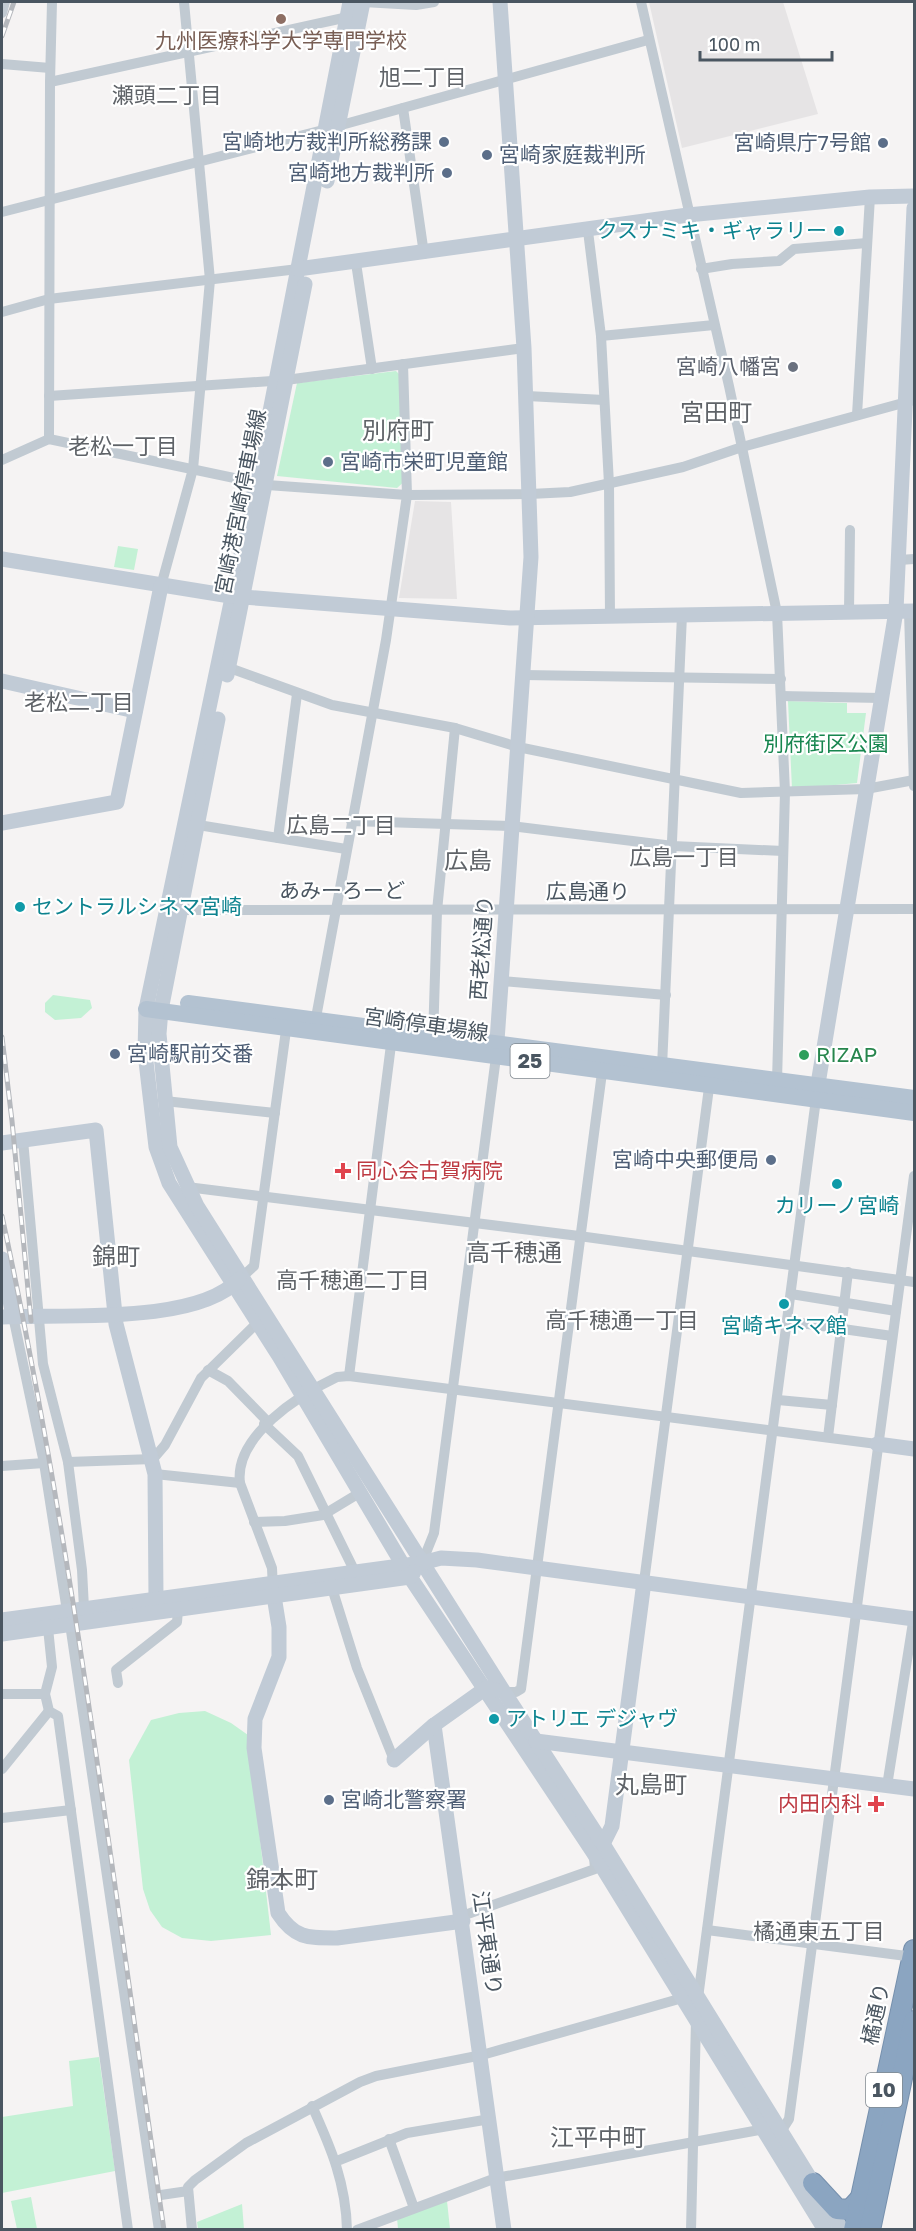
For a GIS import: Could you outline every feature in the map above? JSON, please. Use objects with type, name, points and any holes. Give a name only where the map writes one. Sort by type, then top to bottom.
[{"type":"highway","name":"橘通り","points":[[854,2229],[914,1955]]},
{"type":"highway","name":"橘通り","points":[[870,2229],[908,2082],[915,2021]]},
{"type":"highway","points":[[813,2183],[837,2209],[850,2210],[860,2199]]},
{"type":"main road","name":"宮崎停車場線","points":[[155,1004],[817,1093],[915,1113]]},
{"type":"main road","name":"宮崎停車場線","points":[[603,1065],[662,1067],[710,1078],[777,1081],[817,1093],[915,1098]]},
{"type":"street","points":[[2,13],[5,2]]},
{"type":"street","points":[[49,438],[52,2]]},
{"type":"street","points":[[2,823],[117,802],[161,586],[193,469],[210,280],[184,2]]},
{"type":"street","points":[[363,2],[416,6],[434,2]]},
{"type":"street","name":"宮崎港宮崎停車場線","points":[[155,1004],[332,128],[363,2]]},
{"type":"street","name":"西老松通り","points":[[496,1051],[528,618],[530,494],[527,396],[500,2]]},
{"type":"street","points":[[641,2],[742,447],[777,613],[785,792],[777,1081]]},
{"type":"street","points":[[50,82],[189,52],[349,9]]},
{"type":"street","name":"宮崎港宮崎停車場線","points":[[332,128],[349,9]]},
{"type":"street","points":[[2,212],[332,128],[648,40]]},
{"type":"street","points":[[2,64],[50,69]]},
{"type":"street","points":[[403,108],[424,254]]},
{"type":"street","points":[[2,312],[50,299],[356,263],[688,215],[870,197],[915,196]]},
{"type":"street","points":[[857,415],[870,197]]},
{"type":"street","points":[[915,208],[907,560],[907,611],[915,786]]},
{"type":"street","points":[[588,231],[601,336],[609,484],[610,616]]},
{"type":"street","points":[[701,269],[732,264],[779,261],[794,249],[867,243]]},
{"type":"street","points":[[356,263],[372,369]]},
{"type":"street","points":[[601,336],[714,325]]},
{"type":"street","points":[[49,396],[280,381],[524,348]]},
{"type":"street","points":[[315,1027],[372,714],[407,495],[403,364]]},
{"type":"street","points":[[527,396],[604,400]]},
{"type":"street","points":[[2,460],[49,438],[261,484],[407,495],[570,492],[683,467],[742,447],[910,401]]},
{"type":"street","points":[[849,612],[850,530]]},
{"type":"street","points":[[2,559],[236,597],[528,618],[907,611]]},
{"type":"street","points":[[691,2229],[698,1998],[778,1400],[790,1294],[817,1093],[881,698],[907,611]]},
{"type":"street","points":[[662,1067],[682,615]]},
{"type":"street","points":[[223,666],[297,694],[372,714],[456,728],[518,747],[741,793],[866,789],[914,781]]},
{"type":"street","points":[[523,675],[781,680]]},
{"type":"street","points":[[2,679],[135,711]]},
{"type":"street","points":[[278,838],[297,694]]},
{"type":"street","points":[[781,696],[881,698]]},
{"type":"street","points":[[432,1042],[437,911],[456,728]]},
{"type":"street","points":[[351,821],[512,826],[673,846],[783,851]]},
{"type":"street","points":[[191,824],[346,849]]},
{"type":"street","name":"広島通り","points":[[506,911],[915,909]]},
{"type":"street","name":"あみーろーど","points":[[173,910],[506,911]]},
{"type":"street","points":[[501,981],[666,995]]},
{"type":"street","points":[[155,1004],[170,1147],[187,1187],[258,1322],[422,1563],[536,1741],[681,1996],[825,2229]]},
{"type":"street","points":[[155,1004],[145,1053],[156,1147],[169,1183],[238,1281],[308,1394],[406,1571],[598,1848],[698,1998],[842,2229]]},
{"type":"street","points":[[7,1316],[115,1313],[185,1307],[205,1301],[238,1281],[254,1266],[287,1023]]},
{"type":"street","points":[[349,1376],[392,1037]]},
{"type":"street","points":[[422,1563],[434,1533],[496,1051]]},
{"type":"street","points":[[332,1588],[357,1668],[394,1760],[434,1725],[486,1688],[504,1692],[516,1692],[521,1689],[603,1065]]},
{"type":"street","points":[[710,1078],[689,1251],[666,1416],[612,1826],[598,1848],[595,1869],[463,1919],[337,1938],[318,1938],[294,1932],[278,1913],[254,1748],[255,1719],[279,1657],[279,1627],[272,1568],[240,1484],[238,1469],[266,1423],[337,1377],[349,1376],[666,1416],[774,1429],[915,1449]]},
{"type":"street","points":[[165,1101],[275,1113]]},
{"type":"street","points":[[2,1143],[96,1130],[115,1313],[154,1466],[156,1598]]},
{"type":"street","points":[[23,1140],[44,1364],[68,1462],[82,1570],[84,1608]]},
{"type":"street","points":[[782,2130],[789,2119],[814,1944],[855,1612],[915,1176]]},
{"type":"street","points":[[187,1187],[579,1236],[915,1282]]},
{"type":"street","points":[[2,1259],[7,1316],[44,1463],[159,2229]]},
{"type":"street","points":[[828,1437],[848,1272]]},
{"type":"street","points":[[790,1294],[896,1311]]},
{"type":"street","points":[[787,1320],[892,1336]]},
{"type":"street","points":[[154,1466],[197,1383],[258,1322]]},
{"type":"street","points":[[208,1370],[228,1381],[298,1456],[355,1572]]},
{"type":"street","points":[[778,1400],[832,1405]]},
{"type":"street","points":[[68,1462],[154,1466],[240,1484]]},
{"type":"street","points":[[2,1466],[44,1463]]},
{"type":"street","points":[[254,1522],[294,1520],[327,1513],[361,1492]]},
{"type":"street","points":[[2,1634],[48,1628],[84,1608],[156,1598],[273,1589],[332,1588],[406,1571],[422,1563],[441,1558],[914,1618],[887,1786]]},
{"type":"street","points":[[2,1620],[69,1618],[178,1610],[355,1572],[406,1571]]},
{"type":"street","points":[[156,1598],[178,1610]]},
{"type":"street","points":[[118,1683],[116,1670],[177,1622],[178,1610]]},
{"type":"street","points":[[48,1628],[52,1667],[45,1694],[49,1711],[58,1716],[128,2229]]},
{"type":"street","points":[[2,1694],[45,1694]]},
{"type":"street","points":[[2,1769],[49,1711]]},
{"type":"street","name":"江平東通り","points":[[434,1725],[482,2055],[504,2229]]},
{"type":"street","points":[[536,1741],[622,1750],[915,1789]]},
{"type":"street","points":[[2,1818],[71,1810]]},
{"type":"street","points":[[707,1930],[914,1955]]},
{"type":"street","points":[[192,2229],[188,2187],[195,2180],[246,2142],[312,2106],[376,2076],[482,2055],[681,1996],[698,1998]]},
{"type":"street","points":[[312,2106],[337,2161],[346,2208],[347,2229]]},
{"type":"street","points":[[337,2161],[407,2133],[490,2118]]},
{"type":"street","points":[[357,2229],[496,2178],[765,2129]]},
{"type":"street","points":[[389,2139],[414,2208]]},
{"type":"street","points":[[154,2196],[188,2191]]},
{"type":"shaded area","points":[[649,2],[783,2],[818,114],[682,148]]},
{"type":"shaded area","points":[[415,501],[451,502],[457,599],[399,598]]},
{"type":"green space","points":[[396,371],[400,375],[406,480],[397,488],[277,476],[297,383]]},
{"type":"green space","points":[[118,546],[138,549],[134,570],[114,567]]},
{"type":"green space","name":"別府街区公園","points":[[788,701],[847,703],[847,713],[866,713],[857,783],[792,789]]},
{"type":"green space","points":[[53,995],[90,1000],[92,1008],[81,1018],[55,1020],[45,1012],[45,1003]]},
{"type":"green space","points":[[205,1711],[231,1723],[248,1735],[271,1935],[211,1941],[182,1938],[162,1927],[150,1910],[143,1889],[129,1760],[151,1720],[179,1713]]},
{"type":"green space","points":[[99,2057],[115,2171],[2,2193],[2,2117],[73,2106],[69,2061]]},
{"type":"green space","points":[[31,2197],[37,2229],[17,2229],[11,2201]]},
{"type":"green space","points":[[447,2201],[450,2229],[398,2229],[397,2218]]},
{"type":"green space","points":[[242,2204],[244,2229],[198,2229],[197,2222]]},
{"type":"railway","points":[[2,36],[14,2]]},
{"type":"railway","points":[[2,1037],[31,1321]]},
{"type":"railway","points":[[2,1216],[28,1342],[72,1595],[164,2230]]},
{"type":"place","name":"九州医療科学大学専門学校","points":[[281,19]]},
{"type":"place","name":"宮崎地方裁判所総務課","points":[[444,142]]},
{"type":"place","name":"宮崎県庁7号館","points":[[883,143]]},
{"type":"place","name":"宮崎家庭裁判所","points":[[487,155]]},
{"type":"place","name":"宮崎地方裁判所","points":[[447,173]]},
{"type":"place","name":"クスナミキ・ギャラリー","points":[[839,231]]},
{"type":"place","name":"宮崎八幡宮","points":[[793,367]]},
{"type":"place","name":"宮崎市栄町児童館","points":[[328,462]]},
{"type":"place","name":"セントラルシネマ宮崎","points":[[20,907]]},
{"type":"place","name":"宮崎駅前交番","points":[[115,1054]]},
{"type":"place","name":"RIZAP","points":[[804,1055]]},
{"type":"place","name":"宮崎中央郵便局","points":[[771,1160]]},
{"type":"place","name":"同心会古賀病院","points":[[343,1171]]},
{"type":"place","name":"カリーノ宮崎","points":[[837,1184]]},
{"type":"place","name":"宮崎キネマ館","points":[[784,1304]]},
{"type":"place","name":"アトリエ デジャヴ","points":[[494,1719]]},
{"type":"place","name":"宮崎北警察署","points":[[329,1800]]},
{"type":"place","name":"内田内科","points":[[876,1804]]},
{"type":"district","name":"旭二丁目","points":[[423,77]]},
{"type":"district","name":"瀬頭二丁目","points":[[167,95]]},
{"type":"district","name":"宮田町","points":[[716,413]]},
{"type":"district","name":"別府町","points":[[398,431]]},
{"type":"district","name":"老松一丁目","points":[[123,446]]},
{"type":"district","name":"老松二丁目","points":[[79,702]]},
{"type":"district","name":"広島二丁目","points":[[341,825]]},
{"type":"district","name":"広島一丁目","points":[[684,857]]},
{"type":"district","name":"広島","points":[[468,861]]},
{"type":"district","name":"高千穂通","points":[[514,1253]]},
{"type":"district","name":"錦町","points":[[116,1257]]},
{"type":"district","name":"高千穂通二丁目","points":[[353,1280]]},
{"type":"district","name":"高千穂通一丁目","points":[[622,1320]]},
{"type":"district","name":"丸島町","points":[[651,1785]]},
{"type":"district","name":"錦本町","points":[[282,1880]]},
{"type":"district","name":"橘通東五丁目","points":[[819,1931]]},
{"type":"district","name":"江平中町","points":[[598,2138]]}]
